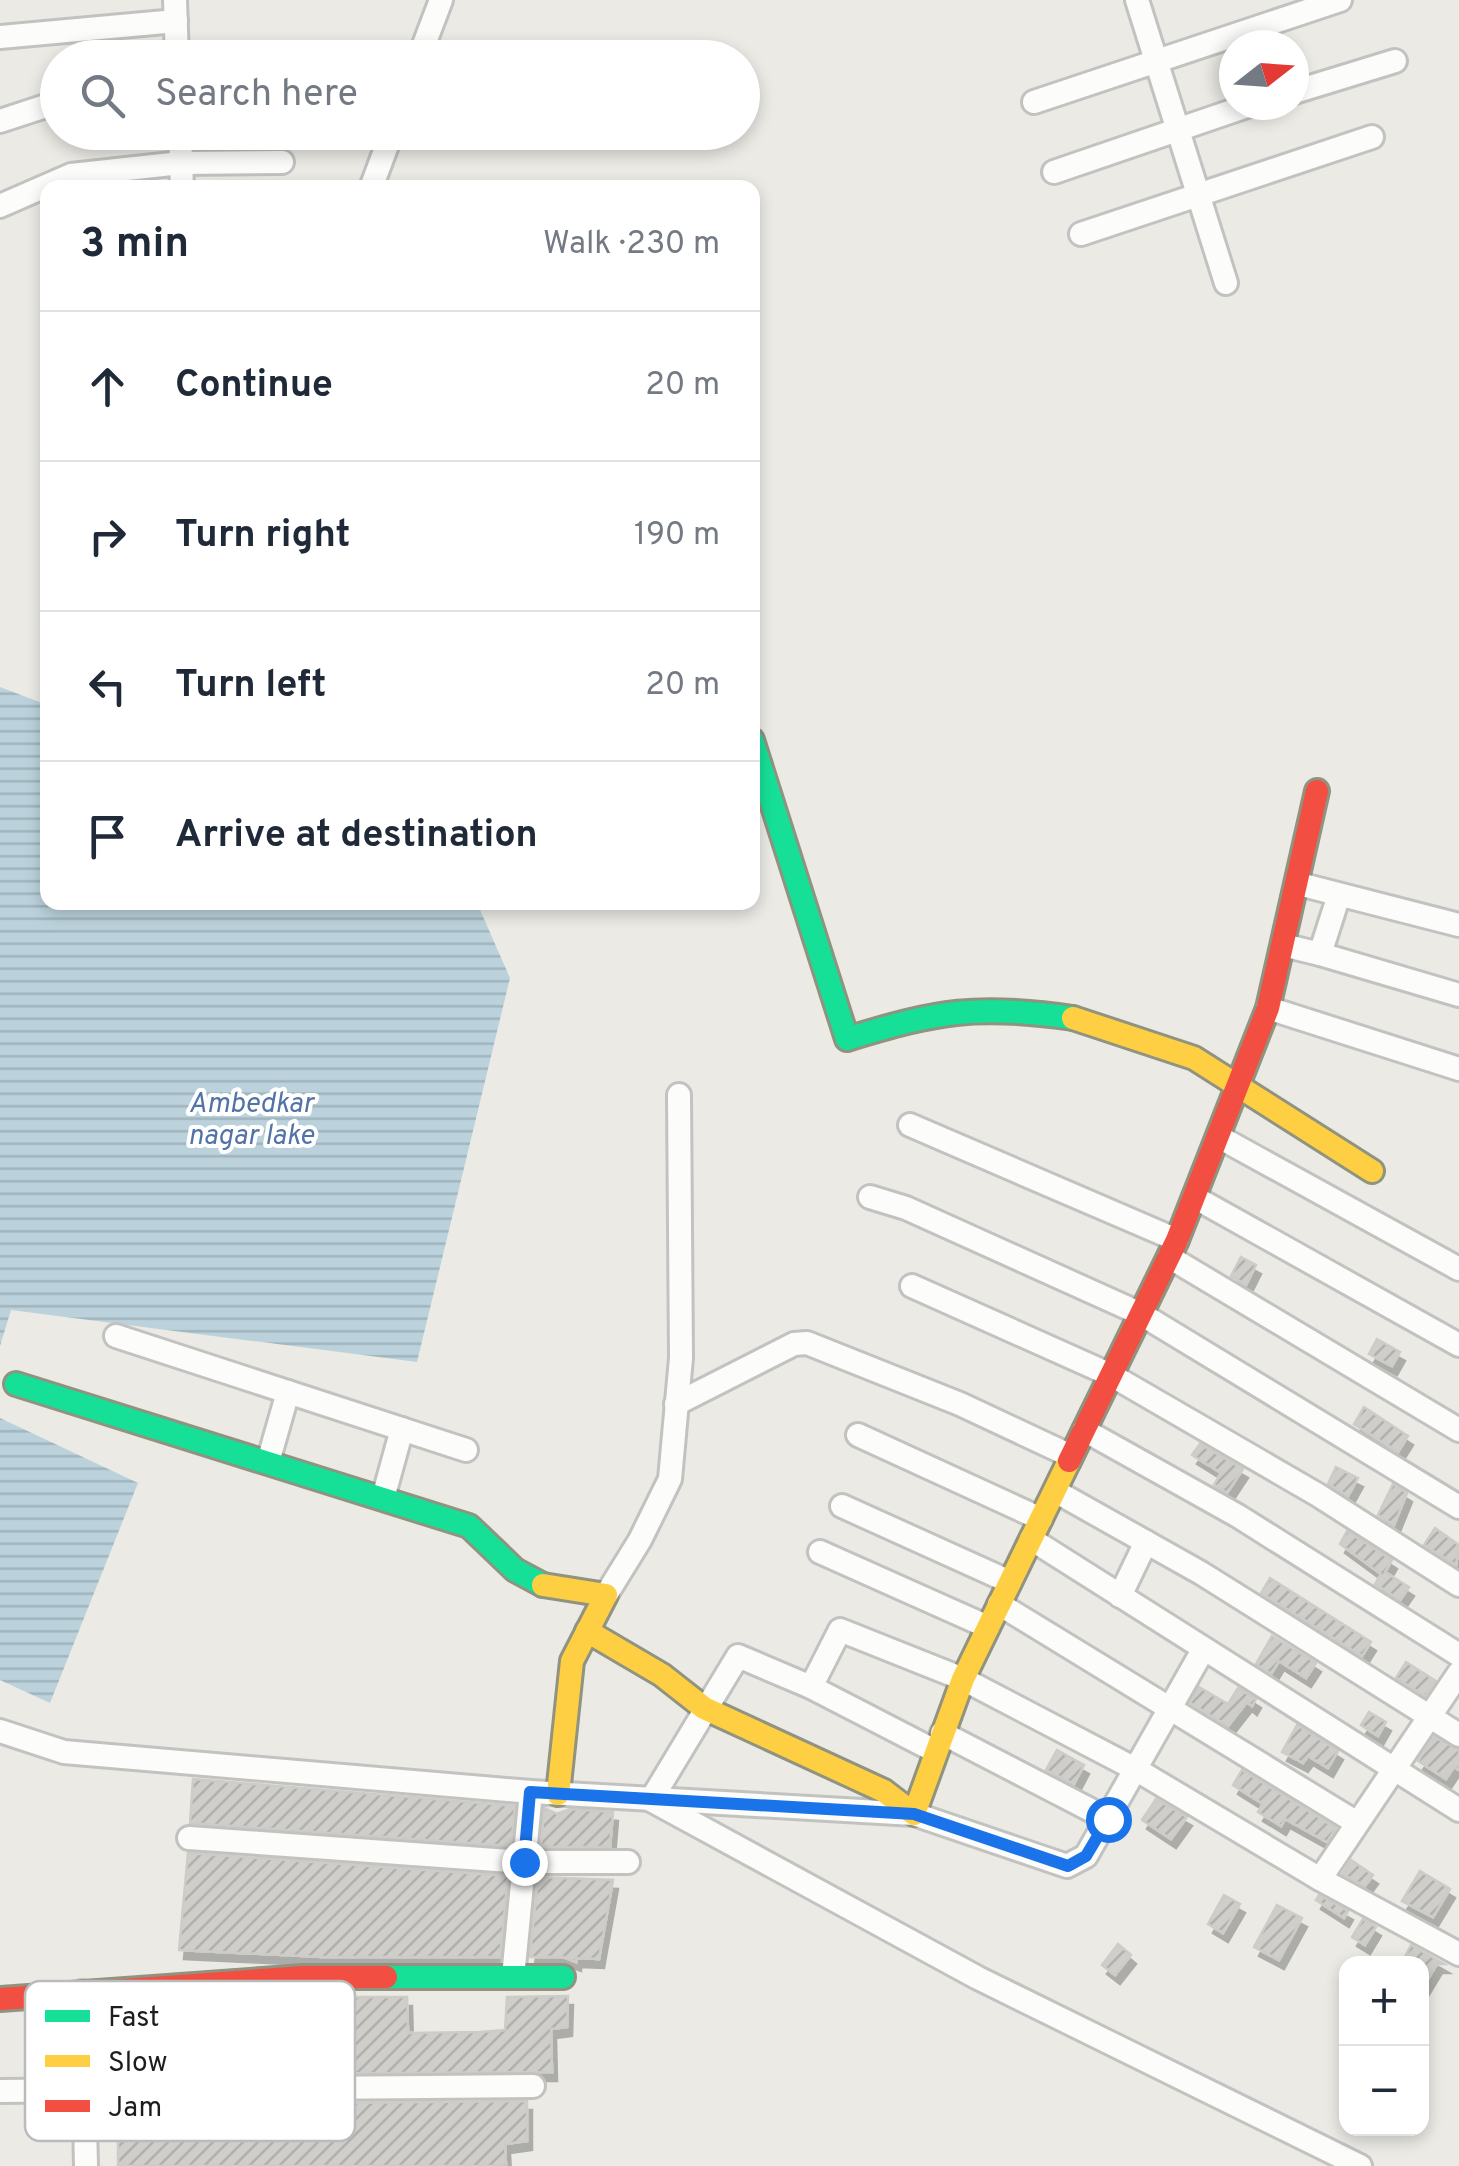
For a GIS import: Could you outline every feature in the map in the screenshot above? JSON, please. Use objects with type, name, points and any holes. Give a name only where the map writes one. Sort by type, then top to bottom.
[{"type":"street","points":[[426,40],[440,0]]},
{"type":"street","points":[[1137,0],[1226,283]]},
{"type":"street","points":[[1034,102],[1158,64],[1340,0]]},
{"type":"street","points":[[0,37],[175,10],[176,40]]},
{"type":"street","points":[[1309,87],[1396,61]]},
{"type":"street","points":[[0,121],[40,108]]},
{"type":"street","points":[[1054,172],[1219,114]]},
{"type":"street","points":[[1082,234],[1198,192],[1372,138]]},
{"type":"street","points":[[181,150],[182,180]]},
{"type":"street","points":[[374,180],[385,150]]},
{"type":"street","points":[[60,180],[71,175],[181,163],[282,162]]},
{"type":"street","points":[[0,206],[40,189]]},
{"type":"street","points":[[760,765],[847,1039],[933,1013],[1005,1008],[1086,1020],[1194,1058],[1372,1172]]},
{"type":"street","points":[[914,1814],[963,1678],[1173,1249],[1238,1089],[1268,1008],[1317,792]]},
{"type":"street","points":[[1299,884],[1459,926]]},
{"type":"street","points":[[1320,954],[1339,895]]},
{"type":"street","points":[[1284,945],[1459,994]]},
{"type":"street","points":[[1268,1008],[1459,1069]]},
{"type":"street","points":[[558,1794],[572,1661],[670,1479],[681,1358],[680,1096]]},
{"type":"street","points":[[910,1125],[1173,1249],[1459,1430]]},
{"type":"street","points":[[1219,1137],[1459,1269]]},
{"type":"street","points":[[870,1197],[906,1208],[1141,1314],[1459,1508]]},
{"type":"street","points":[[1194,1197],[1459,1345]]},
{"type":"street","points":[[912,1286],[1111,1375],[1318,1495],[1459,1585]]},
{"type":"street","points":[[116,1336],[466,1450]]},
{"type":"street","points":[[676,1404],[794,1344],[807,1343],[960,1404],[1071,1456]]},
{"type":"street","points":[[16,1384],[469,1526],[501,1562],[527,1581],[552,1590],[606,1595]]},
{"type":"street","points":[[268,1462],[288,1392]]},
{"type":"street","points":[[383,1498],[402,1429]]},
{"type":"street","points":[[1084,1430],[1258,1528],[1459,1654]]},
{"type":"street","points":[[858,1435],[1036,1529],[1120,1596],[1459,1810]]},
{"type":"street","points":[[1054,1490],[1146,1542],[1459,1735]]},
{"type":"street","points":[[842,1506],[1005,1593],[1170,1710],[1357,1823]]},
{"type":"street","points":[[1120,1596],[1146,1542]]},
{"type":"street","points":[[820,1552],[988,1626]]},
{"type":"street","points":[[811,1688],[840,1630],[963,1678],[1137,1770],[1320,1879],[1459,1954]]},
{"type":"street","points":[[587,1631],[662,1676],[704,1708],[884,1792],[914,1814]]},
{"type":"street","points":[[0,1731],[64,1752],[530,1792],[914,1814],[1068,1866],[1086,1856],[1204,1650]]},
{"type":"street","points":[[651,1800],[738,1656],[1108,1819]]},
{"type":"street","points":[[1320,1879],[1459,1673]]},
{"type":"street","points":[[0,1717],[145,1758]]},
{"type":"street","points":[[513,1977],[530,1792]]},
{"type":"street","points":[[651,1800],[978,1978],[1360,2166]]},
{"type":"street","points":[[189,1838],[524,1862],[628,1862]]},
{"type":"street","points":[[245,1981],[304,1977],[564,1977]]},
{"type":"street","points":[[0,1999],[25,1997]]},
{"type":"street","points":[[355,2089],[533,2086]]},
{"type":"street","points":[[0,2092],[25,2092]]},
{"type":"street","points":[[85,2141],[86,2166]]},
{"type":"water","name":"Ambedkar nagar lake","points":[[0,687],[40,702],[40,910],[480,910],[510,978],[417,1362],[11,1310],[0,1346]]},
{"type":"water","points":[[0,1418],[138,1483],[50,1703],[0,1680]]},
{"type":"building","points":[[1241,1257],[1256,1265],[1246,1285],[1231,1276]]},
{"type":"building","points":[[1377,1339],[1400,1352],[1392,1366],[1369,1354]]},
{"type":"building","points":[[1364,1407],[1408,1436],[1398,1452],[1354,1424]]},
{"type":"building","points":[[1200,1444],[1243,1469],[1227,1493],[1214,1485],[1221,1473],[1192,1455]]},
{"type":"building","points":[[1336,1467],[1358,1478],[1348,1496],[1328,1484]]},
{"type":"building","points":[[1393,1484],[1407,1493],[1394,1525],[1378,1515]]},
{"type":"building","points":[[1435,1528],[1459,1545],[1456,1565],[1424,1545]]},
{"type":"building","points":[[1347,1531],[1392,1560],[1385,1572],[1409,1587],[1400,1600],[1375,1584],[1381,1574],[1340,1544]]},
{"type":"building","points":[[1270,1578],[1371,1642],[1362,1656],[1261,1593]]},
{"type":"building","points":[[1272,1636],[1316,1663],[1306,1678],[1279,1661],[1271,1674],[1256,1664]]},
{"type":"building","points":[[1406,1662],[1436,1681],[1425,1696],[1396,1678]]},
{"type":"building","points":[[1199,1687],[1228,1704],[1238,1688],[1256,1699],[1252,1706],[1247,1702],[1228,1726],[1190,1703]]},
{"type":"building","points":[[1369,1712],[1386,1722],[1378,1736],[1361,1725]]},
{"type":"building","points":[[1297,1725],[1338,1751],[1328,1768],[1308,1756],[1303,1763],[1282,1752]]},
{"type":"building","points":[[1434,1737],[1459,1750],[1459,1770],[1454,1767],[1446,1779],[1418,1761]]},
{"type":"building","points":[[1057,1750],[1084,1765],[1074,1784],[1046,1770]]},
{"type":"building","points":[[1242,1770],[1336,1828],[1327,1842],[1285,1819],[1281,1826],[1258,1812],[1263,1804],[1233,1785]]},
{"type":"building","points":[[193,1779],[515,1806],[511,1846],[190,1823]]},
{"type":"building","points":[[1156,1799],[1187,1817],[1171,1839],[1142,1820]]},
{"type":"building","points":[[544,1808],[557,1814],[570,1809],[613,1812],[610,1847],[541,1847]]},
{"type":"building","points":[[188,1853],[508,1876],[500,1957],[324,1957],[179,1950]]},
{"type":"building","points":[[1351,1860],[1373,1875],[1365,1886],[1342,1874]]},
{"type":"building","points":[[1420,1871],[1450,1889],[1433,1917],[1402,1901]]},
{"type":"building","points":[[538,1877],[613,1880],[599,1959],[576,1958],[576,1962],[563,1957],[530,1957]]},
{"type":"building","points":[[1224,1895],[1240,1904],[1223,1933],[1208,1924]]},
{"type":"building","points":[[1319,1895],[1348,1911],[1344,1918],[1316,1900]]},
{"type":"building","points":[[1277,1905],[1302,1918],[1279,1960],[1254,1947]]},
{"type":"building","points":[[1363,1919],[1376,1927],[1365,1945],[1352,1937]]},
{"type":"building","points":[[1118,1944],[1131,1955],[1115,1975],[1102,1965]]},
{"type":"building","points":[[1411,1945],[1444,1964],[1437,1964],[1429,1977],[1429,1956],[1406,1956]]},
{"type":"building","points":[[568,1996],[567,2027],[551,2029],[552,2072],[355,2073],[355,1997],[407,1997],[408,2033],[505,2030],[507,1997]]},
{"type":"building","points":[[527,2101],[527,2141],[505,2144],[506,2166],[118,2166],[118,2141],[355,2141],[355,2103]]},
{"type":"traffic: fast","points":[[760,765],[847,1039],[958,1013],[1010,1011],[1073,1018]]},
{"type":"traffic: fast","points":[[16,1384],[469,1526],[515,1570],[543,1585]]},
{"type":"traffic: fast","points":[[386,1977],[563,1977]]},
{"type":"traffic: slow","points":[[1073,1018],[1194,1058],[1372,1171]]},
{"type":"traffic: slow","points":[[587,1631],[662,1675],[704,1708],[884,1791],[914,1814],[963,1679],[1069,1461]]},
{"type":"traffic: slow","points":[[543,1585],[606,1595],[572,1661],[558,1794]]},
{"type":"traffic: jam","points":[[1069,1461],[1177,1240],[1268,1008],[1317,791]]},
{"type":"traffic: jam","points":[[249,1981],[386,1977]]},
{"type":"traffic: jam","points":[[0,1999],[25,1997]]},
{"type":"route","points":[[524,1862],[530,1792],[914,1814],[1054,1865],[1068,1866],[1086,1856],[1108,1819]]}]
